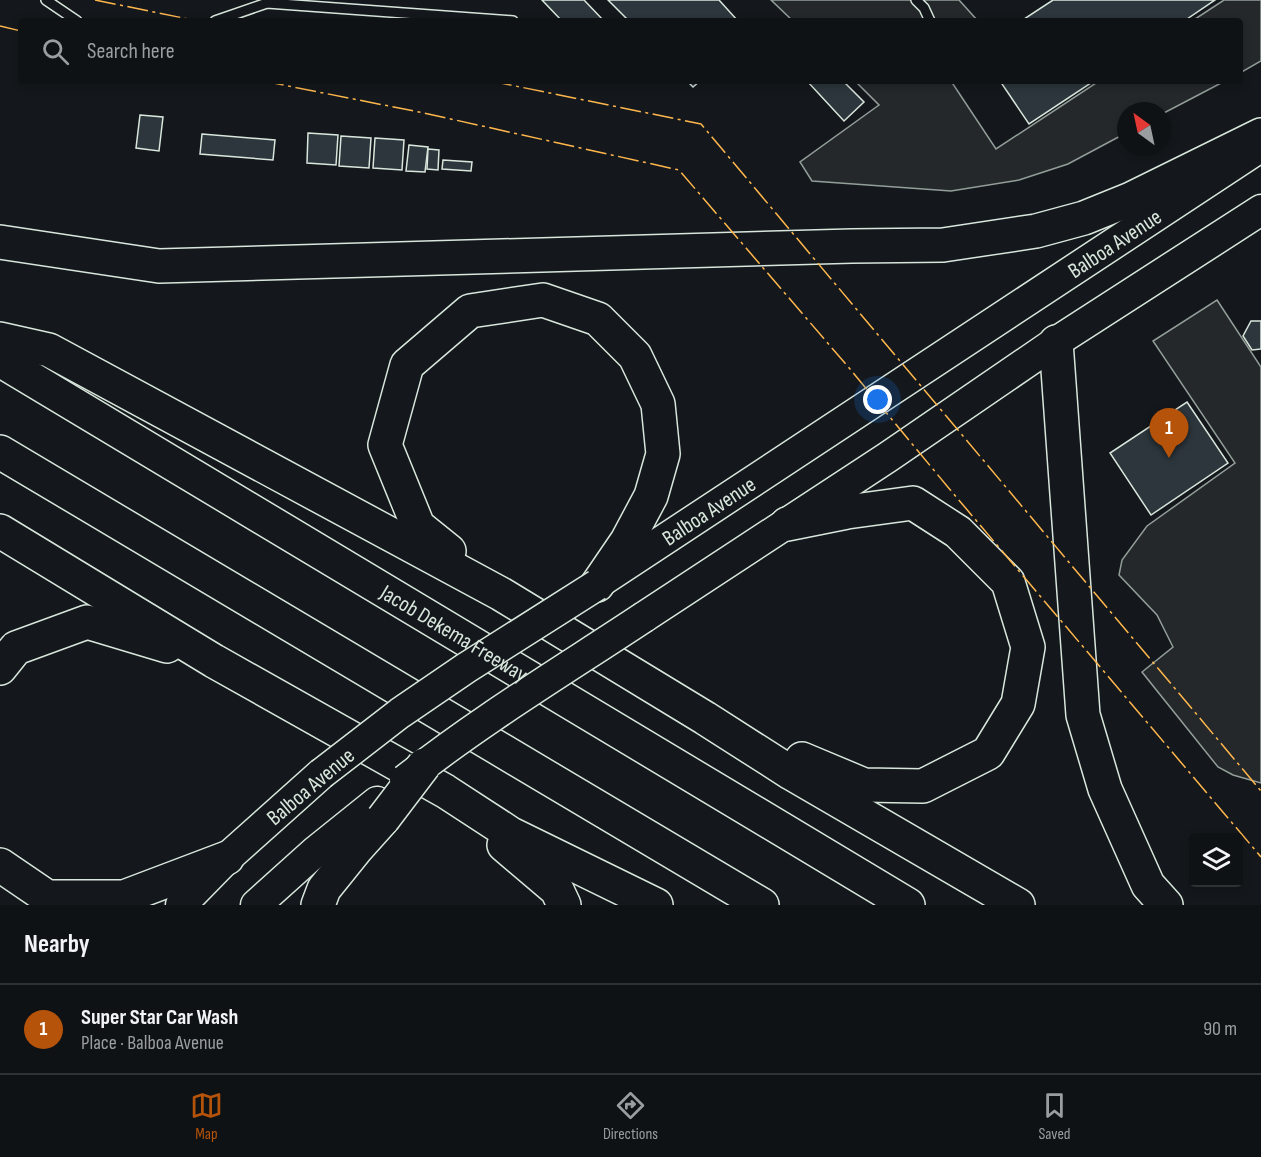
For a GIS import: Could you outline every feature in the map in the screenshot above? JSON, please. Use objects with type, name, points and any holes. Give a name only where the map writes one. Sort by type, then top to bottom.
[{"type":"highway","points":[[0,242],[159,266],[943,245],[1036,231],[1084,218],[1131,199],[1261,135]]},
{"type":"highway","points":[[501,594],[418,526],[385,445],[407,365],[470,311],[543,300],[598,319],[635,356],[658,404],[663,454],[651,496],[627,541],[597,585]]},
{"type":"highway","points":[[0,339],[49,350],[501,594],[791,773],[1018,905]]},
{"type":"highway","points":[[1056,342],[1083,716],[1105,789],[1149,885],[1166,905]]},
{"type":"highway","name":"Jacob Dekema Freeway","points":[[0,360],[908,905]]},
{"type":"highway","points":[[0,452],[762,905]]},
{"type":"highway","points":[[705,718],[864,785],[923,786],[988,753],[1018,704],[1028,647],[1008,582],[958,532],[913,503],[847,512],[787,524]]},
{"type":"highway","points":[[0,531],[214,661],[445,791],[511,834],[656,905]]},
{"type":"highway","points":[[0,668],[16,648],[87,622],[214,661]]},
{"type":"highway","points":[[318,905],[324,889],[357,848],[380,811],[424,765]]},
{"type":"highway","points":[[445,791],[484,830],[557,890],[564,905]]},
{"type":"highway","points":[[0,865],[47,897],[124,897],[227,858]]},
{"type":"main road","name":"Balboa Avenue","points":[[181,905],[227,858],[321,774],[400,713],[1261,146]]},
{"type":"main road","points":[[424,765],[506,707],[888,457],[1056,342],[1261,210]]},
{"type":"main road","points":[[256,905],[316,851],[380,811]]},
{"type":"lane","points":[[46,0],[73,18]]},
{"type":"lane","points":[[347,0],[353,9]]},
{"type":"lane","points":[[916,0],[924,8],[929,18]]},
{"type":"lane","points":[[224,18],[267,3],[473,18]]},
{"type":"shaded area","points":[[771,0],[959,0],[975,18],[790,18]]},
{"type":"shaded area","points":[[1224,0],[1261,0],[1261,61],[1243,71],[1243,18],[1197,18]]},
{"type":"shaded area","points":[[858,84],[953,84],[996,149],[1094,84],[1219,84],[1171,109],[1171,102],[1117,102],[1117,138],[1068,164],[1019,180],[951,191],[812,181],[800,162],[879,105]]},
{"type":"shaded area","points":[[1217,300],[1261,367],[1261,783],[1233,775],[1218,767],[1142,672],[1173,647],[1157,615],[1119,575],[1122,560],[1147,526],[1235,463],[1153,341]]},
{"type":"building","points":[[542,0],[584,0],[601,18],[559,18]]},
{"type":"building","points":[[608,0],[719,0],[735,18],[626,18]]},
{"type":"building","points":[[1053,0],[1215,0],[1188,18],[1026,18]]},
{"type":"building","points":[[810,84],[846,84],[864,102],[844,121]]},
{"type":"building","points":[[1002,84],[1089,84],[1029,124]]},
{"type":"building","points":[[140,115],[163,117],[159,151],[136,148]]},
{"type":"building","points":[[308,133],[338,135],[336,165],[307,163]]},
{"type":"building","points":[[202,134],[275,140],[273,160],[200,154]]},
{"type":"building","points":[[341,136],[371,138],[369,168],[339,166]]},
{"type":"building","points":[[375,138],[404,140],[402,170],[373,168]]},
{"type":"building","points":[[409,145],[428,147],[425,172],[406,171]]},
{"type":"building","points":[[428,149],[439,150],[438,170],[427,169]]},
{"type":"building","points":[[443,160],[472,162],[471,171],[442,169]]},
{"type":"building","points":[[1251,321],[1261,321],[1261,349],[1252,350],[1243,336]]},
{"type":"building","points":[[1187,402],[1228,463],[1151,515],[1110,453]]},
{"type":"power","points":[[95,0],[183,18]]},
{"type":"power","points":[[0,26],[18,30]]},
{"type":"power","points":[[278,84],[424,113],[679,170],[850,369],[1261,857]]},
{"type":"power","points":[[506,84],[701,124],[1261,791]]},
{"type":"place","name":"Super Star Car Wash","points":[[1169,458]]}]
